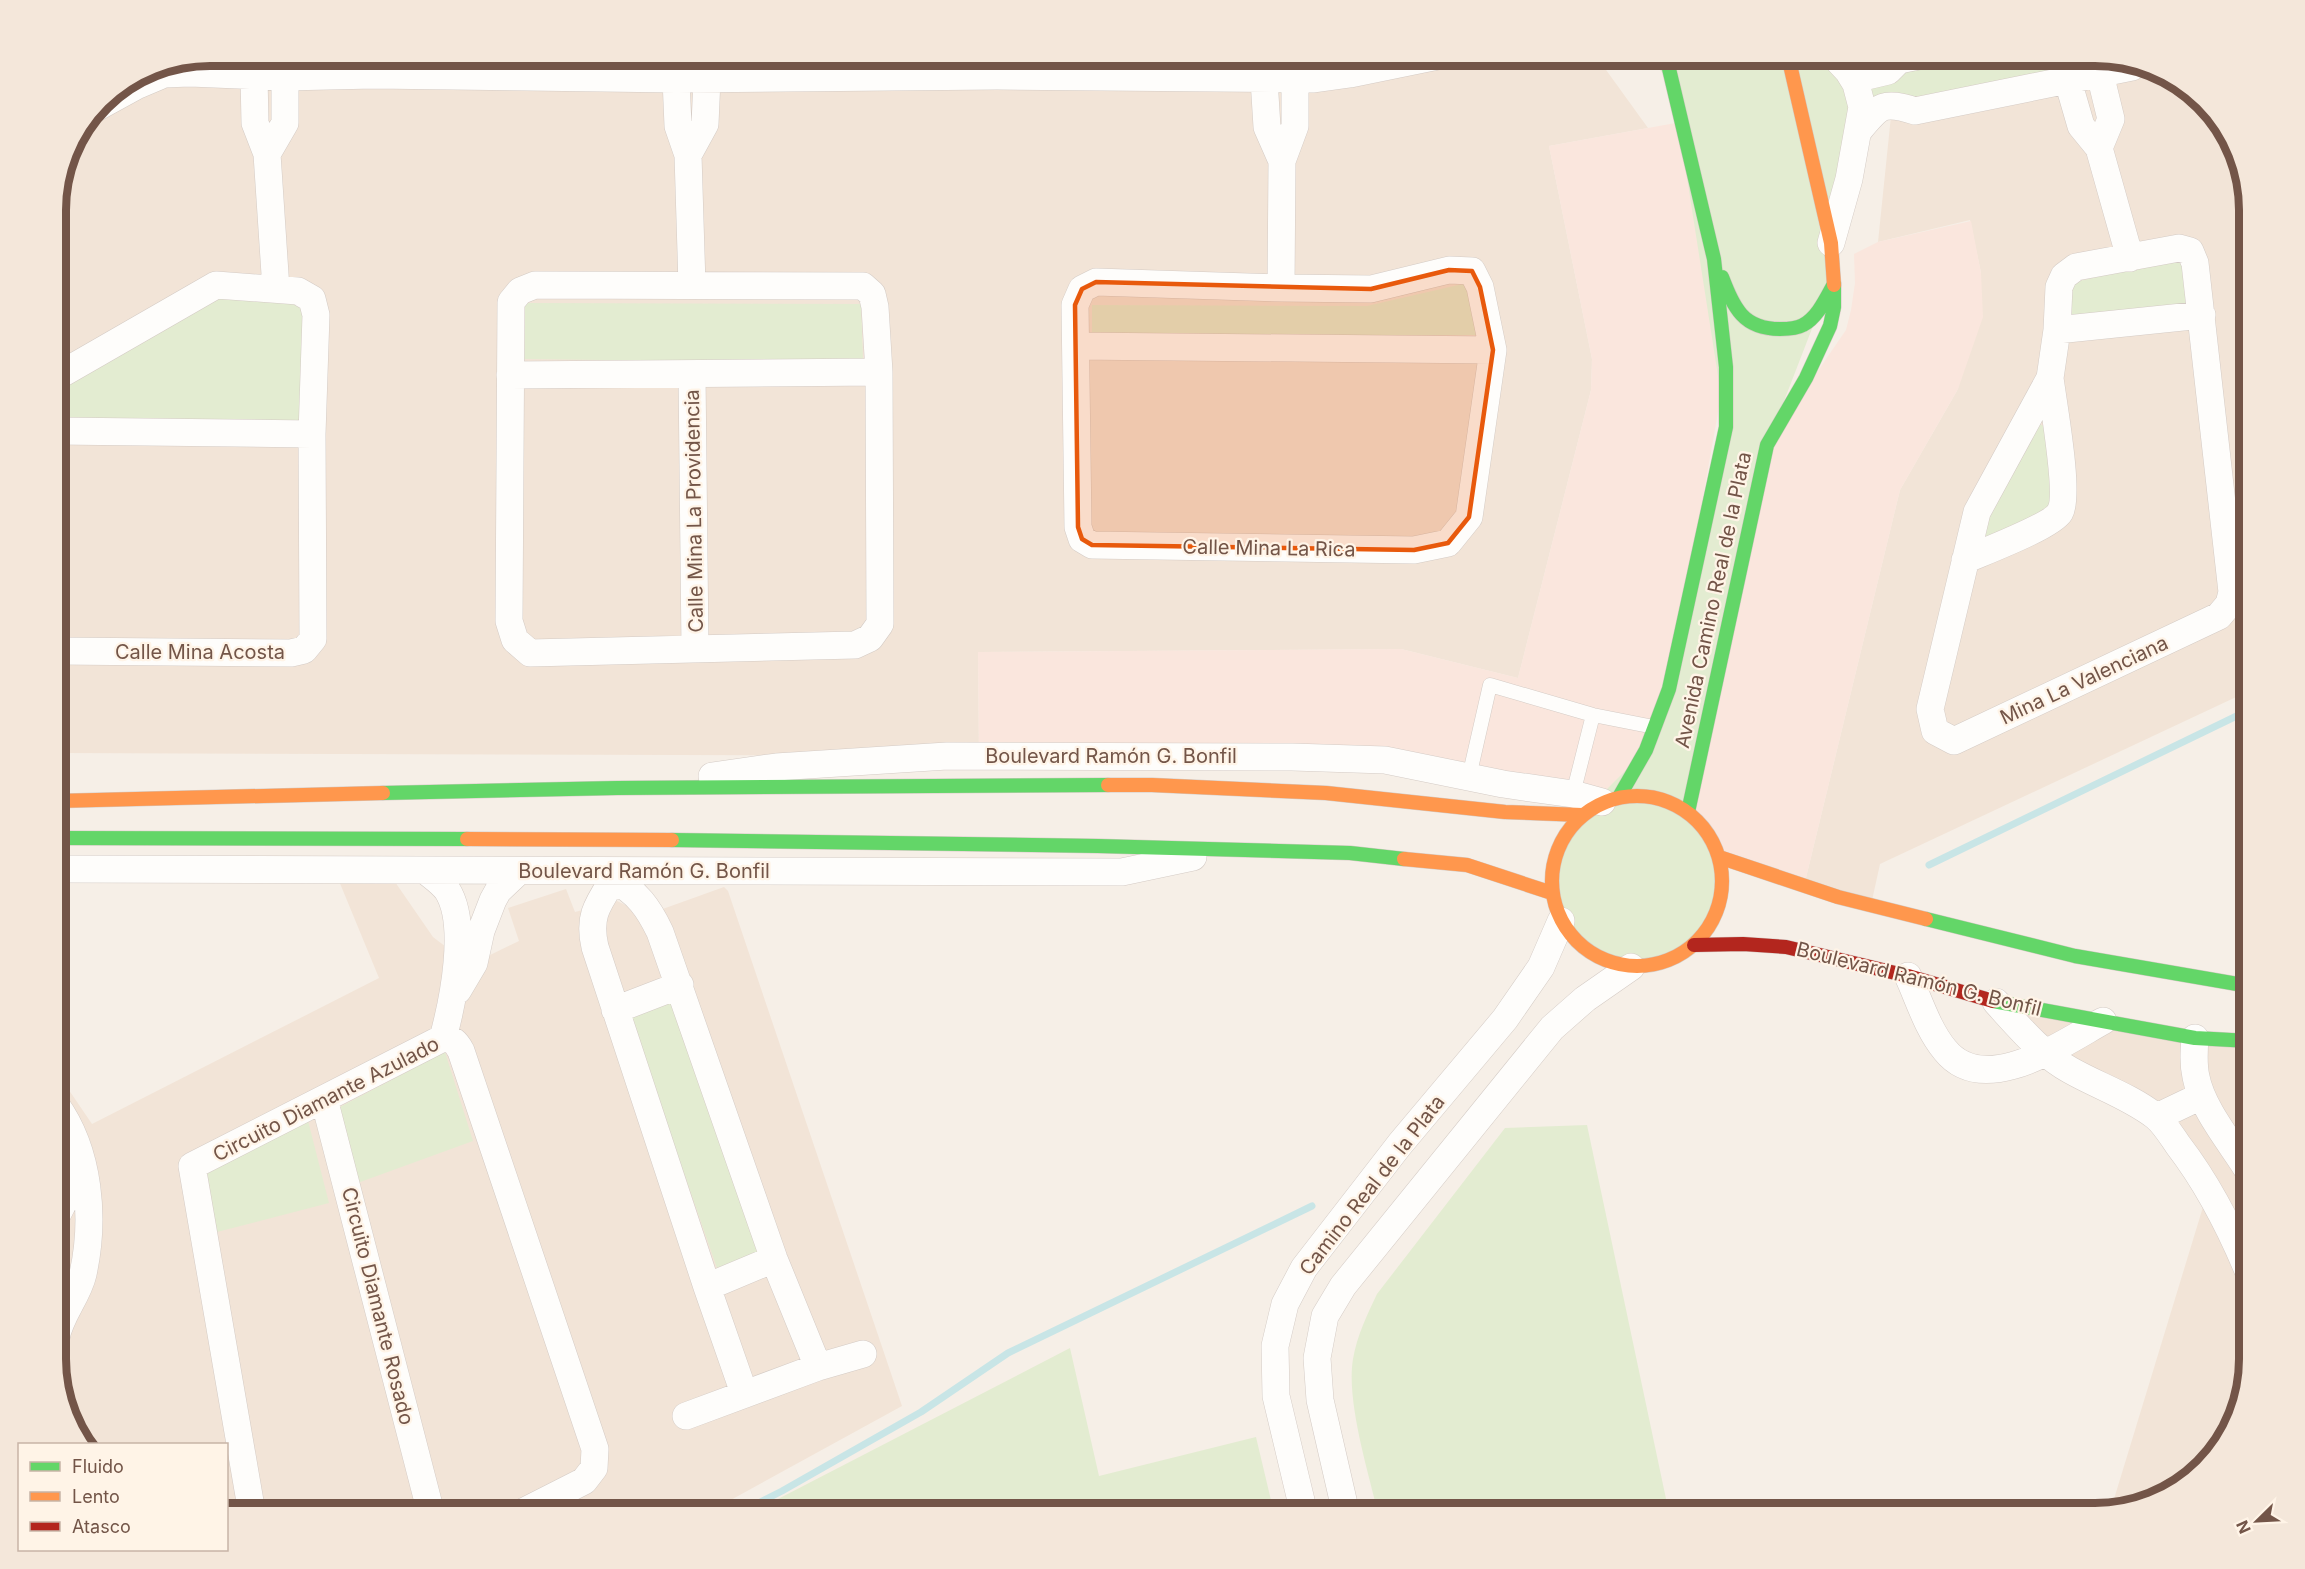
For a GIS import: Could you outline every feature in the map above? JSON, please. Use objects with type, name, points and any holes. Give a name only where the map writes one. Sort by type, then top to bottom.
[{"type":"main road","name":"Avenida Camino Real de la Plata","points":[[1594,802],[1646,750],[1669,689],[1726,427],[1726,367],[1714,259],[1668,66]]},
{"type":"main road","name":"Avenida Camino Real de la Plata","points":[[1688,812],[1767,445],[1806,378],[1826,336],[1834,307],[1831,243],[1790,66]]},
{"type":"main road","points":[[1714,259],[1731,300],[1749,323],[1779,330],[1801,327],[1820,308],[1834,284]]},
{"type":"main road","name":"Boulevard Ramón G. Bonfil","points":[[66,801],[617,788],[1152,785],[1326,793],[1505,812],[1594,802]]},
{"type":"main road","points":[[1635,795],[1664,800],[1688,812],[1707,832],[1719,857],[1722,884],[1717,911],[1704,935],[1683,953],[1659,964],[1631,967],[1603,960],[1579,944],[1561,921],[1552,893],[1552,864],[1563,837],[1594,802],[1635,795]]},
{"type":"main road","name":"Boulevard Ramón G. Bonfil","points":[[66,838],[582,840],[1230,849],[1350,853],[1467,865],[1552,893]]},
{"type":"main road","points":[[1719,857],[1838,897],[2075,956],[2239,984]]},
{"type":"main road","name":"Boulevard Ramón G. Bonfil","points":[[1694,945],[1743,944],[1786,947],[1908,976],[1996,1002],[2195,1038],[2239,1040]]},
{"type":"street","points":[[150,80],[164,74],[285,77],[367,66]]},
{"type":"street","points":[[396,66],[676,79],[997,66],[1264,79],[1314,79],[1389,66]]},
{"type":"street","points":[[1656,66],[1672,82]]},
{"type":"street","points":[[1831,243],[1849,179],[1860,129],[1862,107],[1856,84],[1843,66]]},
{"type":"street","points":[[1860,129],[1878,119],[2123,69]]},
{"type":"street","points":[[2099,148],[2111,119],[2100,74]]},
{"type":"street","points":[[254,76],[255,123],[267,154],[276,289]]},
{"type":"street","points":[[267,154],[285,123],[285,77]]},
{"type":"street","points":[[676,79],[678,126],[688,154],[692,285]]},
{"type":"street","points":[[688,154],[705,124],[707,79]]},
{"type":"street","points":[[1264,79],[1267,127],[1282,161]]},
{"type":"street","points":[[1281,288],[1282,161],[1295,126],[1295,79]]},
{"type":"street","points":[[2068,81],[2081,126],[2099,148],[2130,258]]},
{"type":"street","points":[[1965,560],[2049,522],[2061,511],[2063,489],[2050,378],[2057,330],[2059,287],[2064,276],[2076,267],[2179,248],[2190,251],[2195,263],[2202,315],[2057,330]]},
{"type":"street","name":"Calle Mina La Rica","points":[[1449,270],[1472,271],[1480,287],[1493,350],[1469,517],[1448,543],[1414,550],[1092,545],[1082,539],[1077,527],[1075,305],[1082,289],[1096,282],[1281,288],[1371,289],[1449,270]]},
{"type":"street","name":"Calle Mina Acosta","points":[[66,371],[216,285],[298,291],[312,299],[316,315],[312,434],[313,639],[304,650],[291,653],[66,651]]},
{"type":"street","name":"Calle Mina La Providencia","points":[[535,285],[863,286],[872,294],[875,306],[879,372],[880,624],[870,638],[855,645],[530,652],[514,640],[509,621],[511,302],[520,291],[535,285]]},
{"type":"street","name":"Mina La Valenciana","points":[[1965,560],[1930,709],[1935,731],[1954,741],[2218,616],[2229,604],[2232,592],[2202,315]]},
{"type":"street","points":[[1077,346],[1493,350]]},
{"type":"street","name":"Calle Mina La Providencia","points":[[510,375],[879,372]]},
{"type":"street","name":"Calle Mina La Providencia","points":[[692,374],[695,648]]},
{"type":"street","points":[[1965,560],[1977,512],[2050,378]]},
{"type":"street","points":[[66,431],[312,434]]},
{"type":"street","name":"Boulevard Ramón G. Bonfil","points":[[617,788],[776,767],[947,756],[1292,757],[1384,760],[1594,802]]},
{"type":"street","name":"Boulevard Ramón G. Bonfil","points":[[66,869],[519,871],[612,876],[1122,872],[1230,849]]},
{"type":"street","points":[[426,871],[447,890],[457,918],[453,999],[443,1038]]},
{"type":"street","points":[[453,999],[474,963],[481,931],[493,900],[498,891],[519,871]]},
{"type":"street","points":[[744,1393],[615,1010],[592,933],[596,906],[612,876],[632,890],[651,914],[680,986],[774,1259],[818,1367]]},
{"type":"street","name":"Camino Real de la Plata","points":[[1301,1503],[1276,1396],[1275,1346],[1286,1304],[1311,1259],[1400,1144],[1505,1019],[1541,967],[1561,921]]},
{"type":"street","name":"Camino Real de la Plata","points":[[1343,1503],[1320,1400],[1317,1358],[1325,1316],[1343,1286],[1552,1028],[1585,999],[1631,967]]},
{"type":"street","points":[[1908,976],[1945,1051],[1959,1062],[1979,1070],[2003,1069],[2023,1063],[2046,1053],[2103,1021]]},
{"type":"street","points":[[615,1010],[680,986]]},
{"type":"street","points":[[1996,1002],[2046,1053],[2069,1070],[2132,1101],[2157,1118],[2192,1164],[2224,1216],[2239,1249]]},
{"type":"street","name":"Circuito Diamante Azulado","points":[[250,1503],[192,1166],[443,1038],[456,1042],[461,1051],[595,1449],[594,1468],[584,1481],[542,1503]]},
{"type":"street","points":[[2195,1038],[2194,1058],[2201,1096],[2239,1156]]},
{"type":"street","points":[[2157,1118],[2201,1096]]},
{"type":"street","name":"Circuito Diamante Rosado","points":[[324,1098],[428,1503]]},
{"type":"street","points":[[66,1121],[72,1130],[82,1166],[90,1216],[83,1275],[66,1300]]},
{"type":"street","points":[[2192,1164],[2230,1143]]},
{"type":"street","points":[[66,1197],[82,1166]]},
{"type":"street","points":[[707,1287],[774,1259]]},
{"type":"street","points":[[686,1416],[818,1367],[863,1354]]},
{"type":"lane","points":[[1469,777],[1490,685],[1593,715],[1654,727]]},
{"type":"lane","points":[[1593,715],[1594,802]]},
{"type":"highlighted area","points":[[1449,270],[1472,271],[1480,287],[1493,350],[1469,517],[1448,543],[1414,550],[1092,545],[1082,539],[1078,527],[1075,305],[1082,289],[1096,282],[1371,289]]},
{"type":"shaded area","points":[[200,66],[1603,66],[1648,128],[1549,146],[1592,359],[1591,390],[1518,678],[1401,649],[978,652],[979,756],[66,753],[66,200],[77,155],[90,130],[108,108],[138,85],[169,73]]},
{"type":"shaded area","points":[[2061,66],[2105,66],[2141,74],[2175,90],[2197,108],[2220,138],[2234,173],[2239,210],[2239,696],[1880,864],[1871,905],[1804,886],[1900,490],[1958,389],[1981,273],[1970,220],[1878,242],[1891,116]]},
{"type":"shaded area","points":[[1681,122],[1726,367],[1669,689],[1619,797],[1385,760],[979,756],[978,652],[1401,649],[1518,678],[1591,390],[1592,359],[1549,146]]},
{"type":"shaded area","points":[[1971,221],[1981,273],[1983,317],[1958,389],[1900,490],[1804,886],[1719,857],[1707,832],[1688,812],[1767,445],[1846,330],[1855,283],[1854,254],[1878,242]]},
{"type":"shaded area","points":[[393,879],[433,937],[446,947],[486,957],[519,941],[508,908],[566,889],[575,912],[617,901],[646,915],[724,887],[728,891],[902,1406],[725,1503],[228,1503],[228,1443],[93,1443],[77,1414],[66,1369],[66,1086],[92,1124],[379,978],[339,881]]},
{"type":"shaded area","points":[[1996,1002],[2239,1047],[2239,1359],[2238,1378],[2228,1414],[2215,1439],[2197,1461],[2167,1484],[2132,1498],[2114,1502],[2085,1503],[2114,1499],[2203,1207],[2178,1162],[2131,1101]]},
{"type":"green space","points":[[200,66],[1389,66],[1350,74],[190,73],[176,71]]},
{"type":"green space","points":[[1656,66],[1789,66],[1830,282],[1767,445],[1688,813],[1707,832],[1717,853],[1721,881],[1718,906],[1710,923],[1694,944],[1674,958],[1652,965],[1629,966],[1606,960],[1586,949],[1569,931],[1557,908],[1552,876],[1559,845],[1570,826],[1646,750],[1726,427],[1672,82]]},
{"type":"green space","points":[[1791,66],[1843,66],[1848,71],[1872,66],[2105,66],[2123,69],[1878,119],[1829,227]]},
{"type":"green space","points":[[2184,257],[2194,312],[2061,324],[2066,284]]},
{"type":"green space","points":[[1467,283],[1476,335],[1092,336],[1092,305],[1367,306]]},
{"type":"green space","points":[[216,285],[312,299],[312,434],[66,431],[66,371]]},
{"type":"green space","points":[[525,303],[861,304],[863,360],[524,359]]},
{"type":"green space","points":[[2039,424],[2046,427],[2056,511],[1993,542],[1979,530]]},
{"type":"green space","points":[[670,995],[759,1253],[717,1268],[627,1010]]},
{"type":"green space","points":[[445,1052],[473,1141],[352,1185],[334,1110]]},
{"type":"green space","points":[[306,1113],[329,1203],[217,1232],[202,1167]]},
{"type":"green space","points":[[1587,1125],[1667,1503],[1376,1503],[1355,1415],[1352,1376],[1357,1342],[1377,1294],[1505,1128]]},
{"type":"green space","points":[[1070,1348],[1099,1476],[1256,1437],[1272,1503],[770,1503]]},
{"type":"waterway","points":[[1929,865],[2239,715]]},
{"type":"waterway","points":[[759,1503],[921,1412],[1008,1353],[1312,1206]]},
{"type":"traffic: fast","points":[[1619,797],[1646,750],[1669,689],[1726,427],[1726,367],[1714,259],[1668,66]]},
{"type":"traffic: fast","points":[[1722,277],[1731,298],[1742,315],[1757,325],[1780,329],[1792,329],[1808,322],[1821,307],[1834,284]]},
{"type":"traffic: fast","points":[[1688,812],[1767,445],[1806,378],[1830,326],[1834,307],[1834,285]]},
{"type":"traffic: fast","points":[[383,793],[617,788],[1108,785]]},
{"type":"traffic: fast","points":[[66,838],[467,839]]},
{"type":"traffic: fast","points":[[672,840],[1098,846],[1350,853],[1404,859]]},
{"type":"traffic: fast","points":[[1926,919],[2075,956],[2239,984]]},
{"type":"traffic: fast","points":[[1993,1001],[2195,1038],[2239,1040]]},
{"type":"traffic: slow","points":[[1790,66],[1831,243],[1834,285]]},
{"type":"traffic: slow","points":[[1108,785],[1326,793],[1505,812],[1582,815]]},
{"type":"traffic: slow","points":[[66,801],[383,793]]},
{"type":"traffic: slow","points":[[1637,796],[1654,797],[1670,802],[1697,821],[1716,848],[1721,864],[1722,881],[1721,898],[1716,914],[1697,941],[1670,960],[1654,965],[1637,966],[1620,965],[1604,960],[1577,941],[1558,914],[1553,898],[1552,881],[1553,864],[1558,848],[1577,821],[1604,802],[1620,797],[1637,796]]},
{"type":"traffic: slow","points":[[467,839],[672,840]]},
{"type":"traffic: slow","points":[[1719,857],[1838,897],[1926,919]]},
{"type":"traffic: slow","points":[[1404,859],[1467,865],[1552,893]]},
{"type":"traffic: jam","points":[[1694,945],[1743,944],[1786,947],[1908,976],[1993,1001]]}]
